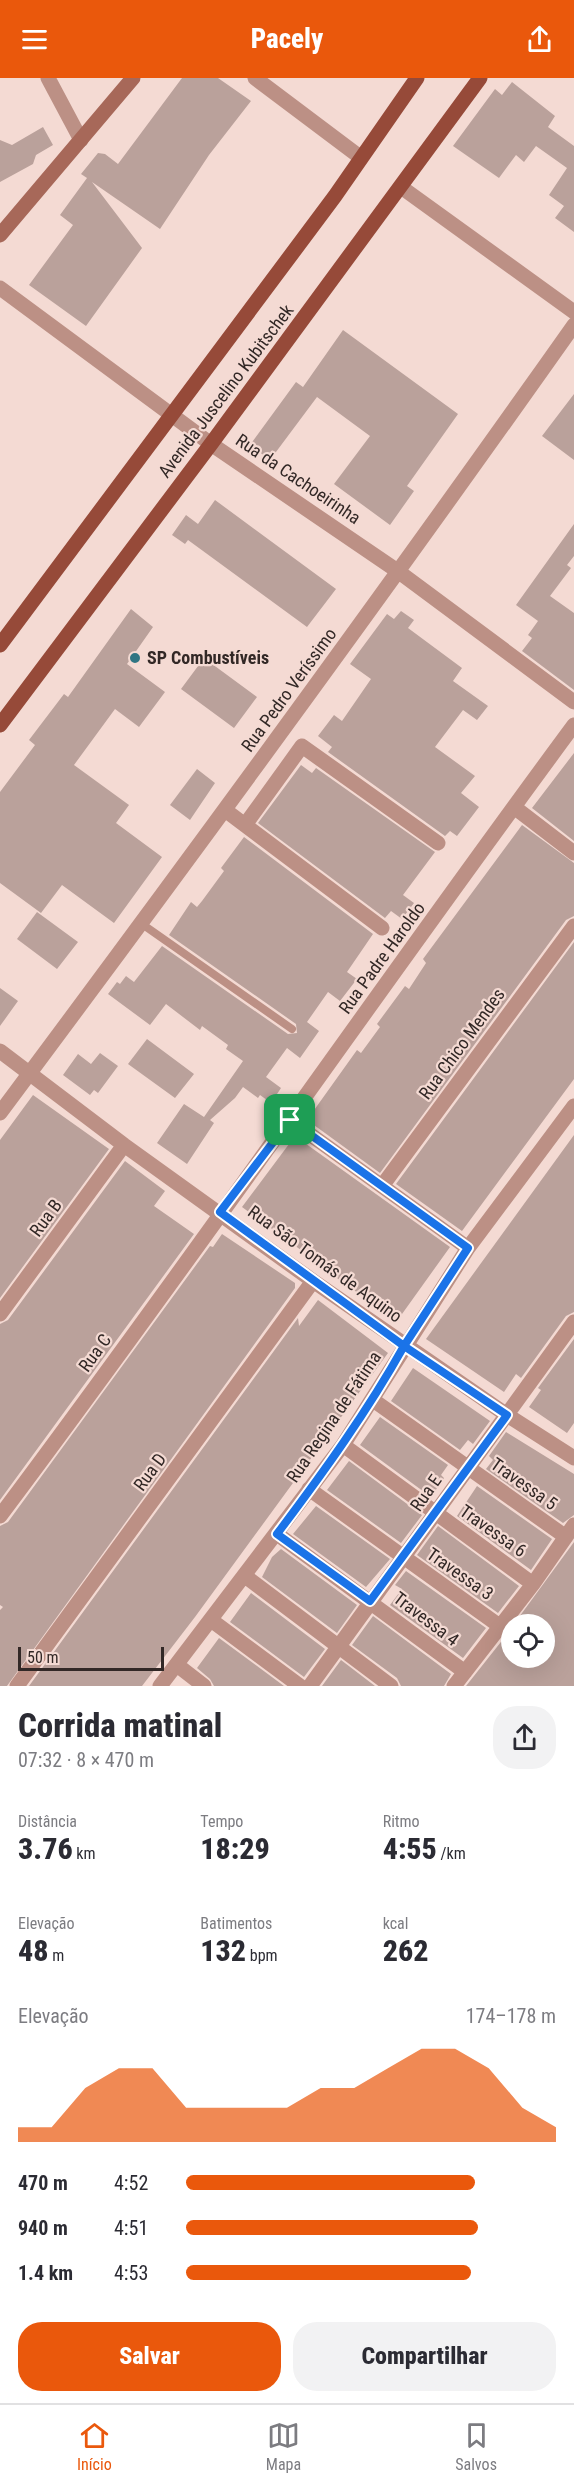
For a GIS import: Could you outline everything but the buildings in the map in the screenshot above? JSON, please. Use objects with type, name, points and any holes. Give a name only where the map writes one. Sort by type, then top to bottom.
[{"type":"main road","name":"Avenida Juscelino Kubitschek","points":[[0,645],[335,196],[417,78]]},
{"type":"main road","name":"Avenida Juscelino Kubitschek","points":[[0,725],[212,444],[480,78]]},
{"type":"street","points":[[48,78],[81,140]]},
{"type":"street","points":[[0,235],[133,78]]},
{"type":"street","points":[[255,78],[360,157]]},
{"type":"street","points":[[401,187],[574,312]]},
{"type":"street","name":"Rua da Cachoeirinha","points":[[0,288],[212,444],[399,572],[574,702]]},
{"type":"street","name":"Rua Pedro Veríssimo","points":[[0,1113],[142,924],[399,572],[574,326]]},
{"type":"street","name":"Rua Padre Haroldo","points":[[220,1212],[290,1120],[574,726]]},
{"type":"street","points":[[245,825],[302,746],[438,843]]},
{"type":"street","points":[[514,807],[574,853]]},
{"type":"street","points":[[225,810],[382,928]]},
{"type":"street","name":"Rua Chico Mendes","points":[[382,1186],[574,926]]},
{"type":"street","name":"Rua São Tomás de Aquino","points":[[0,1051],[124,1145],[404,1346],[574,1458]]},
{"type":"street","name":"Rua Regina de Fátima","points":[[160,1686],[343,1445],[468,1248],[574,1106]]},
{"type":"street","points":[[290,1120],[468,1248]]},
{"type":"street","name":"Rua B","points":[[0,1314],[124,1145]]},
{"type":"street","name":"Rua C","points":[[0,1516],[220,1212]]},
{"type":"street","name":"Rua D","points":[[17,1686],[313,1281]]},
{"type":"street","name":"Rua E","points":[[310,1686],[574,1322]]},
{"type":"street","name":"Travessa 5","points":[[373,1400],[467,1468],[570,1531]]},
{"type":"street","name":"Travessa 6","points":[[343,1445],[534,1584]]},
{"type":"street","name":"Travessa 3","points":[[309,1489],[501,1627]]},
{"type":"street","points":[[511,1614],[570,1531]]},
{"type":"street","name":"Travessa 4","points":[[277,1534],[465,1672]]},
{"type":"street","points":[[245,1576],[391,1686]]},
{"type":"street","points":[[212,1620],[300,1686]]},
{"type":"street","points":[[454,1686],[501,1627]]},
{"type":"street","points":[[177,1665],[204,1686]]},
{"type":"lane","points":[[142,924],[292,1029]]},
{"type":"place","name":"SP Combustíveis","points":[[135,658]]},
{"type":"route","points":[[290,1120],[220,1212],[404,1346],[373,1400],[343,1445],[277,1534],[370,1601],[404,1558],[507,1415],[404,1346],[468,1248],[290,1120]]}]
